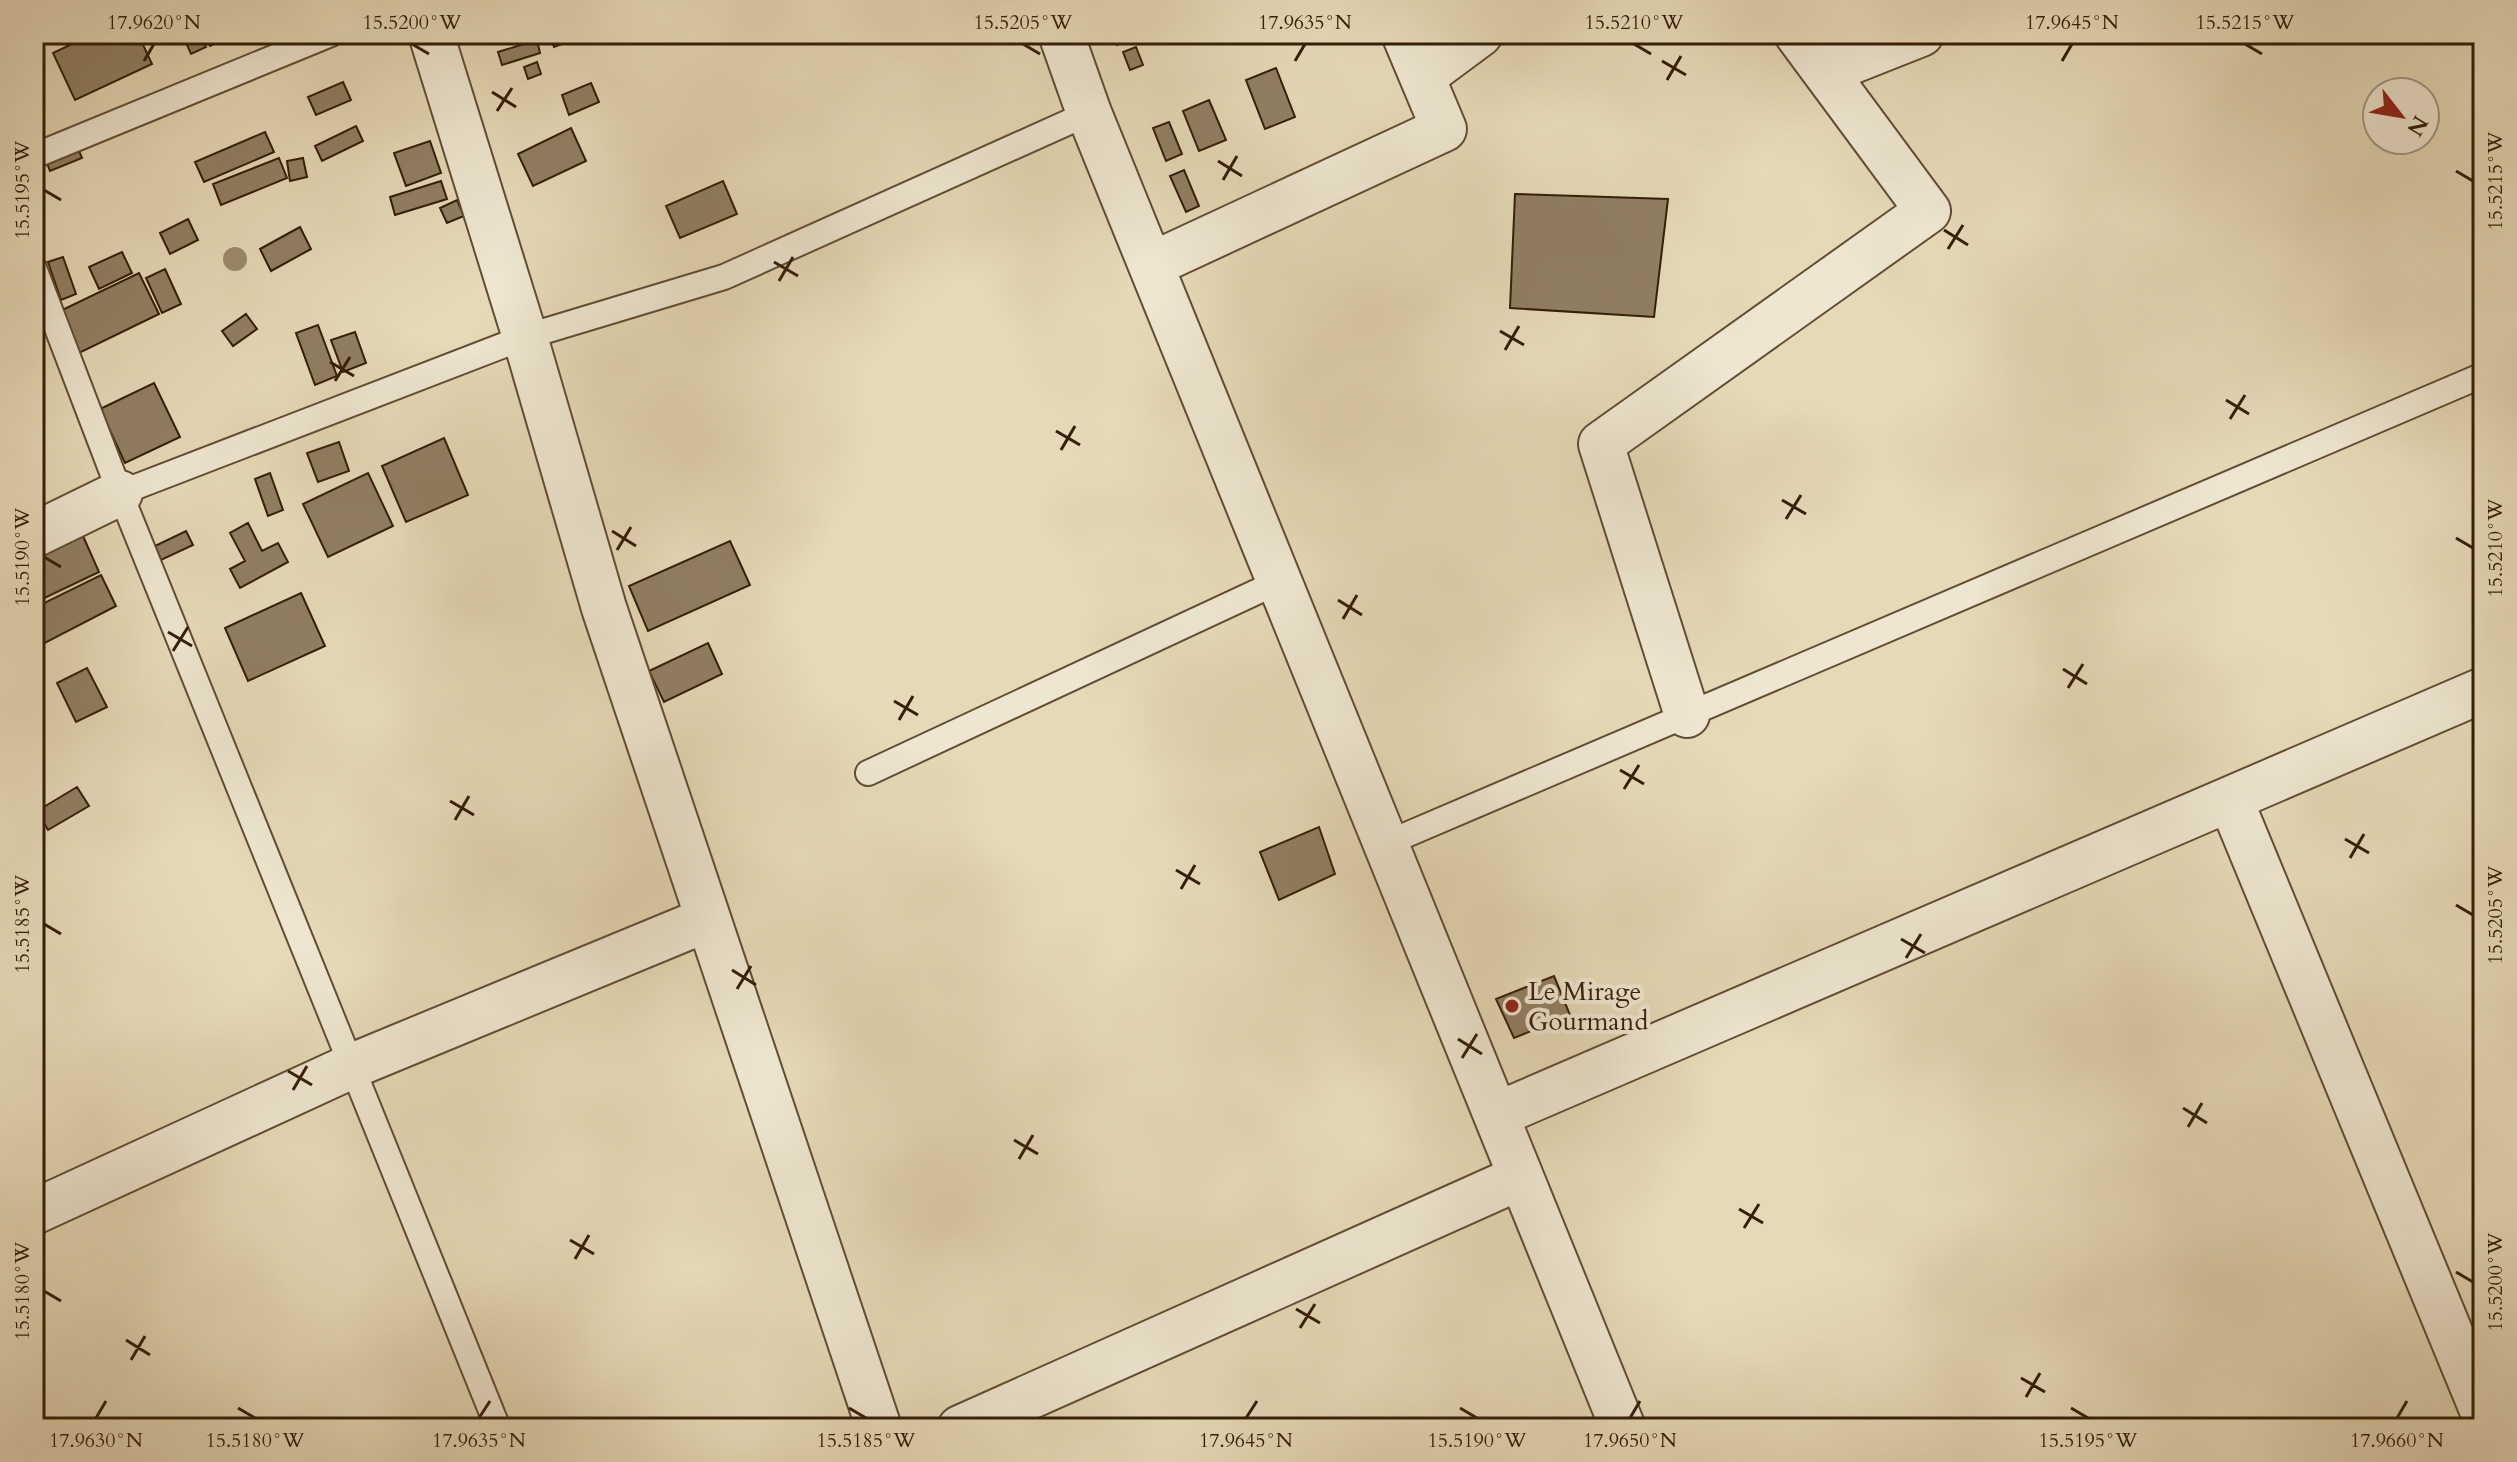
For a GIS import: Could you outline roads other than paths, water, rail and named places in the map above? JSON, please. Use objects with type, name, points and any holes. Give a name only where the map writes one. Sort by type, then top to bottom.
[{"type":"street","points":[[431,34],[525,337],[604,608],[872,1426]]},
{"type":"street","points":[[1061,34],[1089,113],[1623,1428]]},
{"type":"street","points":[[1151,265],[1444,129],[1404,34]]},
{"type":"street","points":[[1422,77],[1480,34]]},
{"type":"street","points":[[1687,715],[1601,444],[1928,211],[1797,34]]},
{"type":"street","points":[[1825,72],[1921,34]]},
{"type":"street","points":[[34,535],[120,493]]},
{"type":"street","points":[[1496,1115],[2483,690]]},
{"type":"street","points":[[2230,799],[2483,1412]]},
{"type":"street","points":[[34,1212],[352,1066],[708,919]]},
{"type":"street","points":[[960,1428],[1521,1177]]},
{"type":"lane","points":[[34,156],[331,34]]},
{"type":"lane","points":[[120,493],[525,337],[724,277],[1089,113]]},
{"type":"lane","points":[[34,268],[120,493],[498,1428]]},
{"type":"lane","points":[[1385,844],[2483,375]]},
{"type":"lane","points":[[868,773],[1280,581]]},
{"type":"place","name":"Le Mirage Gourmand","points":[[1512,1006]]}]
